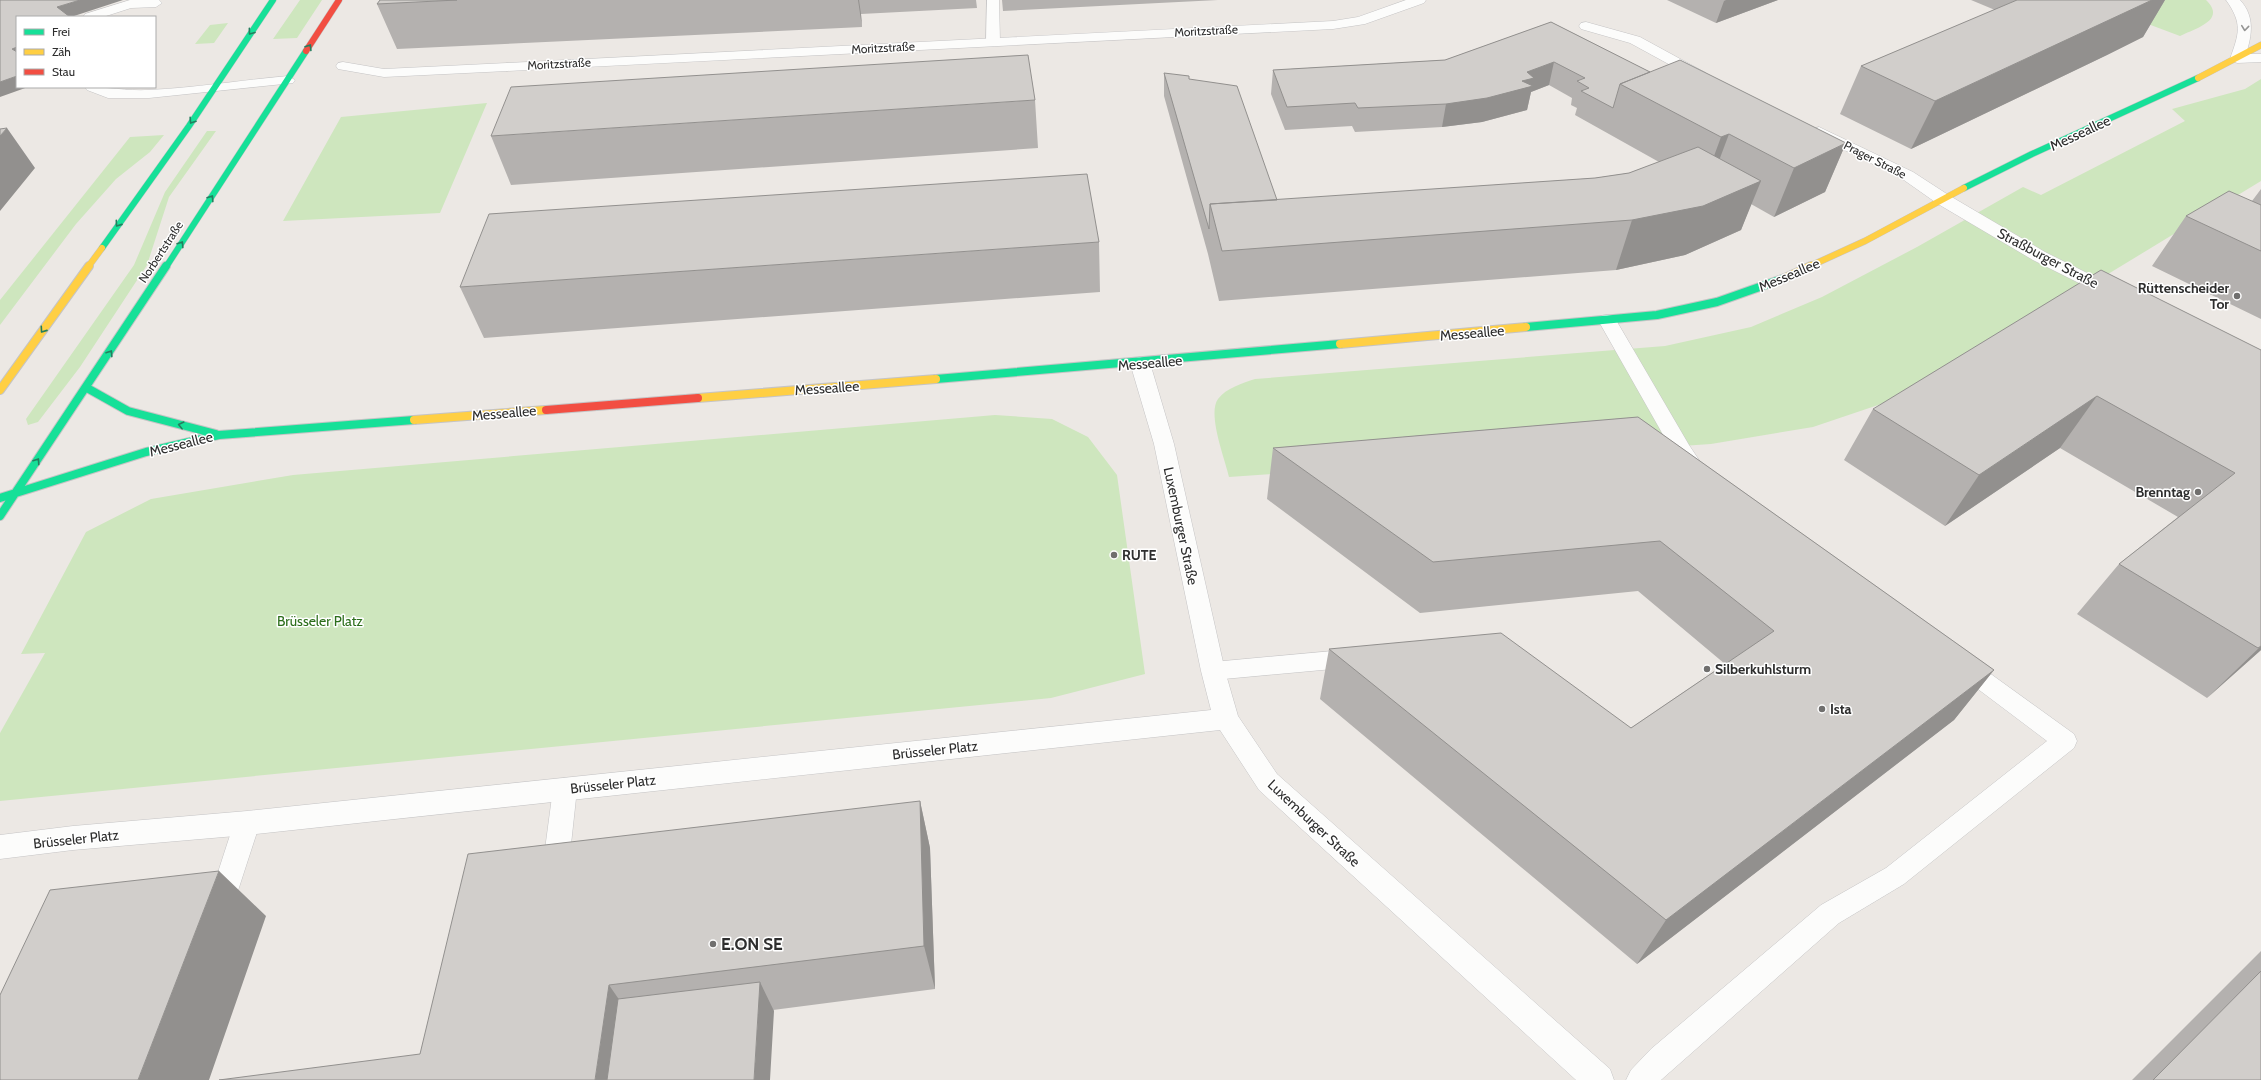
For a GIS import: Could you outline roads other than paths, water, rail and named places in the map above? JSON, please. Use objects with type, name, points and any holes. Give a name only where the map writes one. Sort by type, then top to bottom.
[{"type":"street","points":[[0,390],[189,126],[273,0]]},
{"type":"street","name":"Norbertstraße","points":[[0,516],[87,388],[339,0]]},
{"type":"street","name":"Moritzstraße","points":[[507,67],[1333,25],[1360,21],[1420,0]]},
{"type":"street","points":[[2233,0],[2239,5],[2246,21],[2244,37],[2237,59]]},
{"type":"street","points":[[1586,26],[1635,40],[1714,83]]},
{"type":"street","name":"Messeallee","points":[[0,498],[146,452],[219,435],[1140,363],[1664,314],[1724,300],[1772,283],[1822,261],[1944,200],[2000,170],[2237,59],[2261,45]]},
{"type":"street","name":"Messeallee","points":[[2237,59],[2261,58]]},
{"type":"street","name":"Prager Straße","points":[[1805,126],[1907,175],[1944,200]]},
{"type":"street","name":"Straßburger Straße","points":[[1944,200],[2039,256],[2129,301]]},
{"type":"street","name":"Luxemburger Straße","points":[[1140,363],[1164,444],[1213,671],[1226,719],[1268,782],[1599,1080]]},
{"type":"street","points":[[87,388],[128,411],[219,435]]},
{"type":"street","name":"Brüsseler Platz","points":[[0,847],[73,838],[247,823],[1226,719]]},
{"type":"lane","points":[[993,0],[993,42]]},
{"type":"lane","points":[[93,16],[130,4],[157,1]]},
{"type":"lane","points":[[147,16],[157,1]]},
{"type":"lane","name":"Moritzstraße","points":[[343,66],[384,73],[507,67]]},
{"type":"lane","points":[[94,88],[108,94],[149,94],[288,80]]},
{"type":"lane","points":[[1608,320],[1680,449],[1694,469],[1713,483]]},
{"type":"lane","points":[[1641,1080],[1661,1059],[1830,914],[1895,876],[2064,741],[1943,652]]},
{"type":"lane","points":[[1213,671],[1375,656]]},
{"type":"lane","points":[[552,893],[565,789]]},
{"type":"lane","points":[[214,922],[247,823]]},
{"type":"place","name":"Rüttenscheider Tor","points":[[2237,296]]},
{"type":"place","name":"Brenntag","points":[[2198,492]]},
{"type":"place","name":"RUTE","points":[[1114,555]]},
{"type":"place","name":"Silberkuhlsturm","points":[[1707,669]]},
{"type":"place","name":"Ista","points":[[1822,709]]},
{"type":"place","name":"E.ON SE","points":[[713,944]]}]
